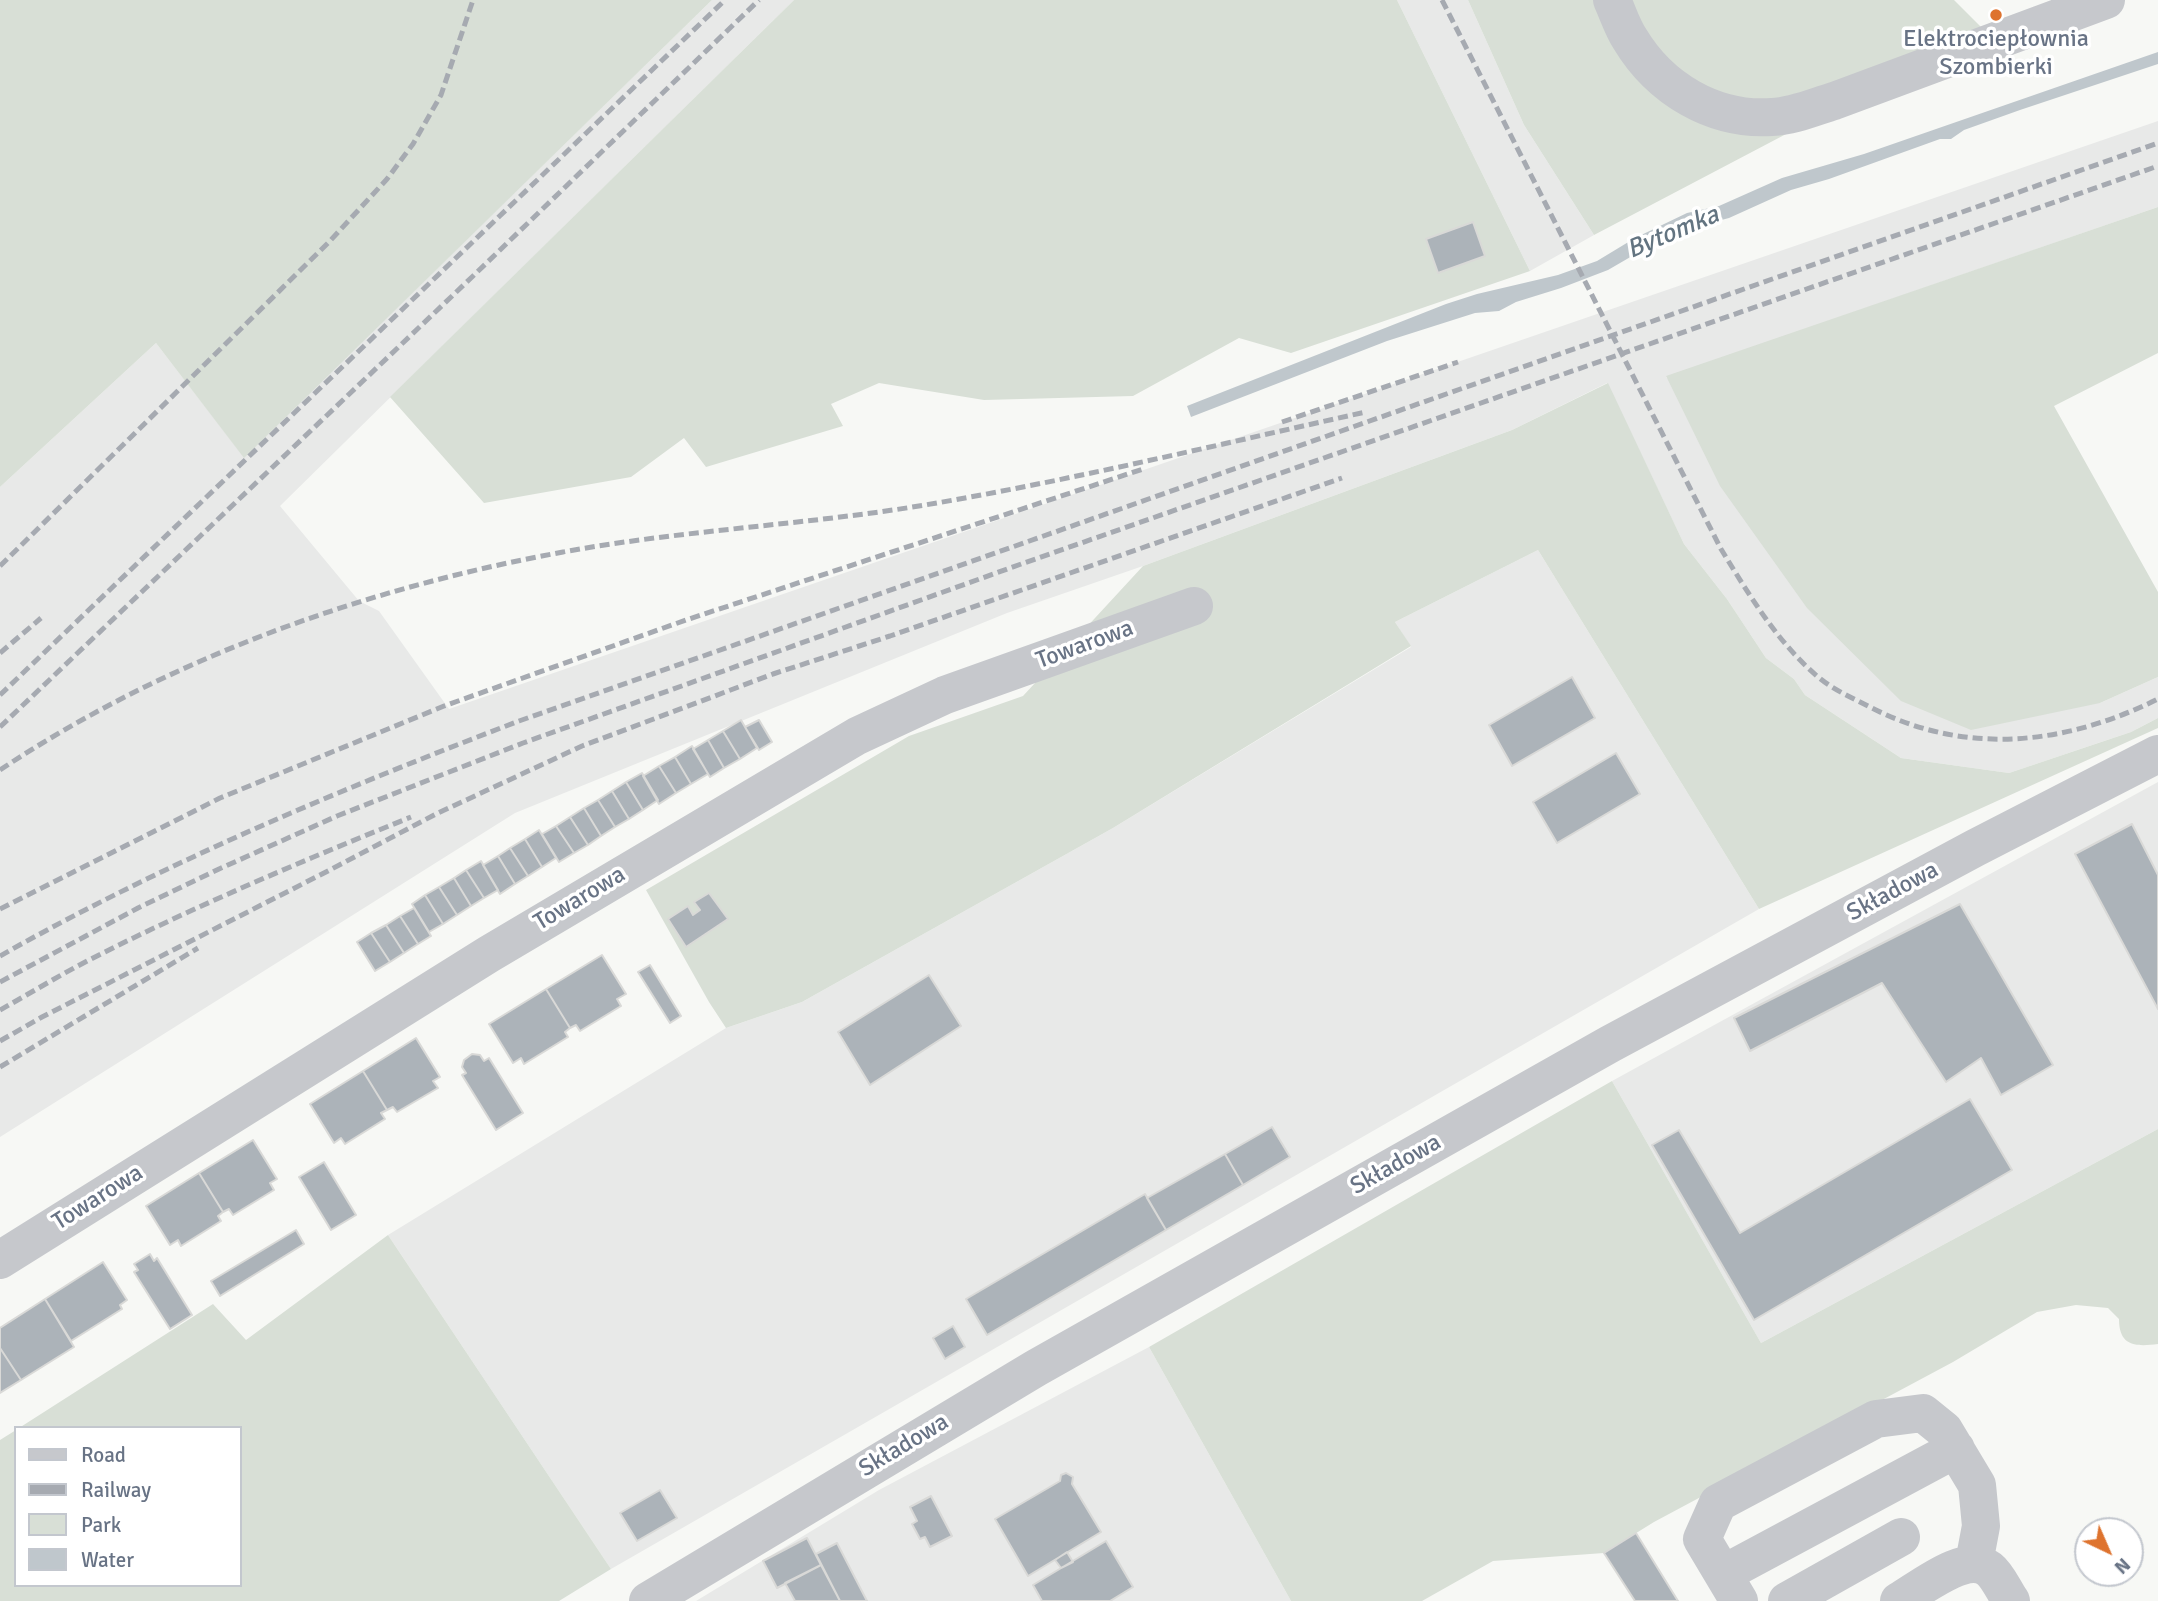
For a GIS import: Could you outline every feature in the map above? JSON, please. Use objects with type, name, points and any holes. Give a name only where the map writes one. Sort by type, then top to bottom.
[{"type":"street","points":[[1612,0],[1630,39],[1666,81],[1696,103],[1717,112],[1750,118],[1792,115],[2106,0]]},
{"type":"street","name":"Towarowa","points":[[0,1259],[489,954],[858,736],[945,695],[1194,606]]},
{"type":"street","name":"Składowa","points":[[648,1601],[1036,1368],[1610,1044],[1975,848],[2158,754]]},
{"type":"street","points":[[1955,1449],[1731,1588],[1702,1539],[1718,1503],[1876,1419],[1923,1413],[1944,1430],[1977,1485],[1981,1526],[1974,1563]]},
{"type":"street","points":[[1787,1601],[1901,1537]]},
{"type":"street","points":[[1899,1601],[1960,1565],[1974,1563],[1988,1568],[1995,1575],[2011,1601]]},
{"type":"shaded area","points":[[712,0],[794,0],[280,506],[359,601],[379,611],[449,709],[2158,121],[2158,207],[1666,377],[2100,703],[2158,677],[2158,718],[2131,732],[2009,773],[1901,758],[1805,695],[1794,679],[1766,658],[1727,599],[1684,544],[1607,383],[1512,430],[1143,566],[1007,613],[515,813],[0,1137],[0,487],[156,343],[244,457]]},
{"type":"shaded area","points":[[1397,0],[1468,0],[1524,125],[1594,235],[1530,271]]},
{"type":"shaded area","points":[[1538,550],[1759,909],[611,1569],[388,1235],[726,1028],[802,1002],[1113,828],[1411,647],[1395,622]]},
{"type":"shaded area","points":[[2158,782],[2158,1129],[1761,1343],[1612,1081]]},
{"type":"shaded area","points":[[1149,1347],[1291,1601],[696,1601],[879,1490]]},
{"type":"green space","points":[[0,0],[712,0],[244,458],[156,343],[0,487]]},
{"type":"green space","points":[[794,0],[1397,0],[1530,271],[1291,353],[1239,338],[1133,396],[984,400],[879,383],[831,404],[843,426],[706,467],[684,438],[631,477],[484,503],[390,397]]},
{"type":"green space","points":[[1468,0],[1954,0],[1984,30],[1594,235],[1524,125]]},
{"type":"green space","points":[[2158,207],[2158,353],[2054,406],[2158,592],[2158,677],[2100,703],[1971,730],[1901,701],[1807,608],[1720,486],[1666,376]]},
{"type":"green space","points":[[1608,383],[1684,544],[1727,599],[1766,658],[1794,679],[1805,695],[1901,758],[2009,773],[2131,732],[2158,718],[2158,728],[1759,909],[1538,550],[1395,622],[1411,646],[1113,828],[802,1002],[726,1028],[646,890],[909,736],[1023,696],[1143,566],[1512,430]]},
{"type":"green space","points":[[1612,1081],[1761,1343],[2158,1129],[2158,1344],[2136,1345],[2125,1340],[2119,1319],[2108,1308],[2076,1305],[2037,1312],[1953,1362],[1654,1522],[1604,1553],[1493,1561],[1422,1601],[1291,1601],[1149,1347]]},
{"type":"green space","points":[[388,1235],[611,1569],[559,1601],[0,1601],[0,1440],[14,1431],[14,1587],[242,1587],[242,1426],[22,1426],[213,1304],[246,1340]]},
{"type":"water","name":"Bytomka","points":[[2158,52],[2158,64],[1964,130],[1951,139],[1940,139],[1791,190],[1729,218],[1706,224],[1639,252],[1608,270],[1561,288],[1516,302],[1499,311],[1475,313],[1387,341],[1191,417],[1187,406],[1446,304],[1558,275],[1597,261],[1635,238],[1687,213],[1719,206],[1782,178],[1864,154]]},
{"type":"building","points":[[1473,222],[1485,256],[1438,273],[1426,239]]},
{"type":"building","points":[[1572,677],[1595,718],[1512,766],[1489,725]]},
{"type":"building","points":[[741,720],[757,748],[740,759],[723,731]]},
{"type":"building","points":[[759,720],[772,742],[759,750],[745,727]]},
{"type":"building","points":[[723,731],[740,759],[724,768],[708,740]]},
{"type":"building","points":[[708,740],[724,768],[710,777],[693,749]]},
{"type":"building","points":[[692,746],[708,774],[691,784],[675,757]]},
{"type":"building","points":[[1616,753],[1640,794],[1557,843],[1533,802]]},
{"type":"building","points":[[675,757],[691,784],[676,793],[659,766]]},
{"type":"building","points":[[659,766],[676,793],[659,804],[643,776]]},
{"type":"building","points":[[642,773],[658,800],[643,810],[626,782]]},
{"type":"building","points":[[626,782],[643,810],[629,819],[612,791]]},
{"type":"building","points":[[612,791],[629,819],[615,827],[598,800]]},
{"type":"building","points":[[598,800],[615,827],[601,836],[584,808]]},
{"type":"building","points":[[584,808],[601,836],[588,845],[570,817]]},
{"type":"building","points":[[570,817],[588,845],[574,853],[556,826]]},
{"type":"building","points":[[2132,824],[2158,875],[2158,1009],[2075,854]]},
{"type":"building","points":[[556,826],[574,853],[559,862],[542,834]]},
{"type":"building","points":[[539,830],[556,858],[542,867],[525,839]]},
{"type":"building","points":[[525,839],[542,867],[528,876],[510,848]]},
{"type":"building","points":[[510,848],[528,876],[515,884],[498,856]]},
{"type":"building","points":[[498,856],[515,884],[500,894],[483,865]]},
{"type":"building","points":[[481,861],[498,890],[484,898],[466,870]]},
{"type":"building","points":[[466,870],[484,898],[471,906],[454,878]]},
{"type":"building","points":[[454,878],[471,906],[457,915],[439,887]]},
{"type":"building","points":[[439,887],[457,915],[443,924],[425,895]]},
{"type":"building","points":[[709,893],[728,919],[686,947],[668,919],[688,906],[693,915],[700,910],[694,902]]},
{"type":"building","points":[[425,895],[443,924],[429,932],[412,904]]},
{"type":"building","points":[[1960,904],[2053,1065],[2001,1095],[1981,1058],[1946,1082],[1882,983],[1750,1051],[1734,1018]]},
{"type":"building","points":[[414,908],[431,936],[418,944],[400,916]]},
{"type":"building","points":[[400,916],[418,944],[404,953],[386,925]]},
{"type":"building","points":[[386,925],[404,953],[390,962],[371,933]]},
{"type":"building","points":[[371,933],[390,962],[375,971],[357,942]]},
{"type":"building","points":[[602,955],[626,994],[617,999],[621,1006],[580,1031],[576,1025],[570,1028],[546,989]]},
{"type":"building","points":[[650,965],[681,1016],[670,1023],[638,972]]},
{"type":"building","points":[[929,975],[961,1026],[870,1085],[838,1032]]},
{"type":"building","points":[[546,989],[570,1028],[565,1032],[568,1037],[524,1064],[521,1058],[513,1063],[489,1024]]},
{"type":"building","points":[[416,1038],[440,1077],[433,1081],[438,1088],[397,1112],[393,1107],[387,1110],[363,1071]]},
{"type":"building","points":[[472,1054],[480,1055],[484,1061],[489,1058],[523,1113],[496,1130],[462,1075],[466,1073],[462,1067],[464,1060]]},
{"type":"building","points":[[363,1071],[387,1110],[381,1113],[385,1119],[345,1144],[341,1138],[334,1143],[310,1104]]},
{"type":"building","points":[[1970,1099],[2012,1170],[1754,1320],[1652,1145],[1679,1130],[1740,1233]]},
{"type":"building","points":[[1272,1127],[1290,1157],[1243,1185],[1225,1154]]},
{"type":"building","points":[[253,1140],[277,1179],[270,1183],[274,1190],[233,1215],[229,1209],[223,1212],[199,1173]]},
{"type":"building","points":[[1225,1154],[1243,1185],[1166,1230],[1147,1198]]},
{"type":"building","points":[[324,1162],[356,1215],[331,1230],[299,1177]]},
{"type":"building","points":[[199,1173],[223,1212],[218,1216],[221,1221],[181,1246],[178,1240],[170,1245],[146,1206]]},
{"type":"building","points":[[1145,1194],[1166,1230],[987,1335],[966,1299]]},
{"type":"building","points":[[296,1230],[304,1244],[220,1296],[211,1281]]},
{"type":"building","points":[[150,1254],[154,1261],[157,1258],[192,1315],[170,1329],[134,1272],[138,1270],[134,1264]]},
{"type":"building","points":[[103,1262],[127,1300],[120,1305],[122,1309],[71,1341],[45,1299]]},
{"type":"building","points":[[45,1299],[74,1347],[21,1380],[0,1348],[0,1328]]},
{"type":"building","points":[[953,1326],[965,1347],[945,1359],[933,1338]]},
{"type":"building","points":[[0,1348],[21,1380],[0,1393]]},
{"type":"building","points":[[1066,1473],[1073,1477],[1072,1484],[1101,1532],[1028,1576],[995,1519],[1060,1481],[1061,1475]]},
{"type":"building","points":[[660,1490],[677,1518],[637,1541],[620,1513]]},
{"type":"building","points":[[931,1496],[952,1536],[930,1547],[925,1537],[920,1539],[912,1524],[917,1521],[910,1507]]},
{"type":"building","points":[[1636,1533],[1678,1601],[1635,1601],[1604,1553]]},
{"type":"building","points":[[807,1538],[821,1565],[777,1588],[763,1561]]},
{"type":"building","points":[[1106,1541],[1133,1587],[1110,1601],[1042,1601],[1033,1585]]},
{"type":"building","points":[[837,1543],[867,1601],[840,1601],[816,1554]]},
{"type":"building","points":[[1067,1552],[1073,1562],[1061,1568],[1055,1560]]},
{"type":"building","points":[[821,1565],[840,1601],[795,1601],[785,1583]]},
{"type":"railway","points":[[0,566],[329,242],[387,179],[413,144],[441,95],[473,0]]},
{"type":"railway","points":[[0,695],[725,0]]},
{"type":"railway","points":[[0,727],[759,0]]},
{"type":"railway","points":[[1442,0],[1721,549],[1764,616],[1802,663],[1836,690],[1907,723],[1943,733],[1979,738],[2015,739],[2051,735],[2123,715],[2158,699]]},
{"type":"railway","points":[[0,956],[190,858],[320,800],[519,721],[2158,143]]},
{"type":"railway","points":[[0,982],[138,908],[219,869],[337,816],[523,743],[1024,563],[2158,166]]},
{"type":"railway","points":[[1282,422],[1458,362]]},
{"type":"railway","points":[[0,770],[64,730],[200,661],[271,632],[416,586],[489,567],[608,544],[835,518],[980,495],[1366,412]]},
{"type":"railway","points":[[0,909],[220,798],[444,706],[686,620],[1146,468]]},
{"type":"railway","points":[[0,1041],[436,814],[582,746],[773,674],[890,636],[1342,478]]},
{"type":"railway","points":[[0,653],[41,618]]},
{"type":"railway","points":[[0,1010],[89,960],[168,921],[411,817]]},
{"type":"railway","points":[[0,1067],[198,948]]},
{"type":"place","name":"Elektrociepłownia Szombierki","points":[[1996,15]]}]
